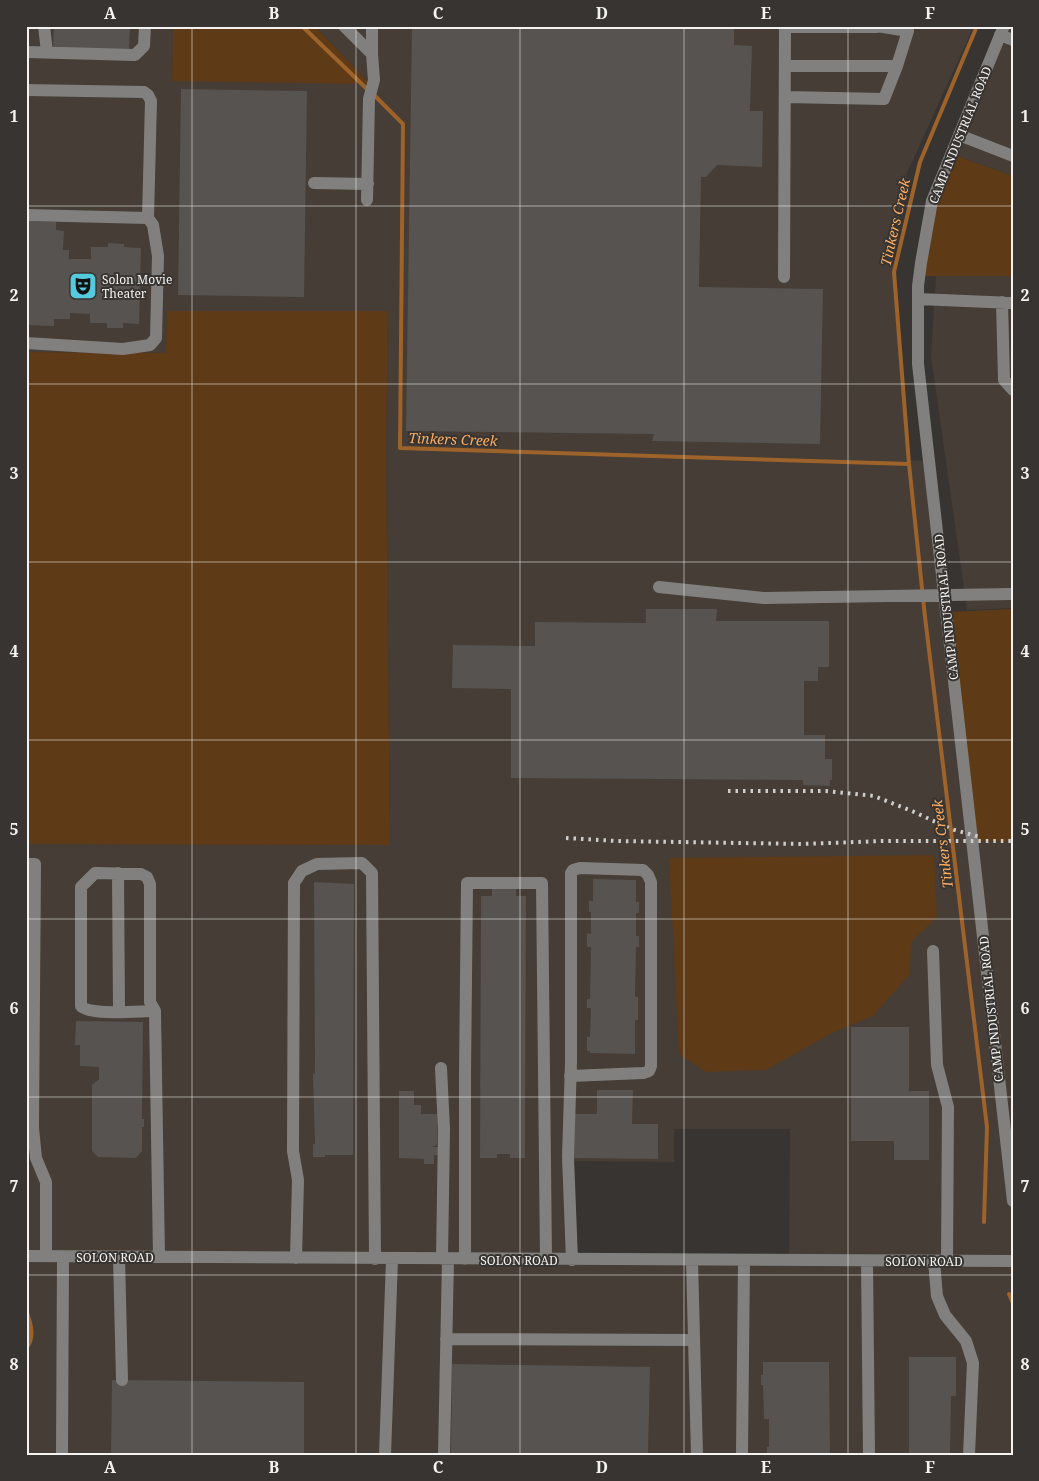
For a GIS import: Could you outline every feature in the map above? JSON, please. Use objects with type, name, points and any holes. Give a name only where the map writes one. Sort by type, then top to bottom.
[{"type":"street","points":[[44,26],[47,52]]},
{"type":"street","points":[[26,52],[135,55],[144,46],[144,26]]},
{"type":"street","points":[[344,26],[372,54]]},
{"type":"street","points":[[367,200],[369,100],[374,80],[372,26]]},
{"type":"street","points":[[784,277],[785,26],[877,26],[908,31],[884,99],[785,97]]},
{"type":"street","points":[[1002,31],[1013,40]]},
{"type":"street","name":"CAMP INDUSTRIAL ROAD","points":[[1002,31],[932,201],[921,263],[918,299],[918,364],[1013,1201]]},
{"type":"street","points":[[785,66],[897,66]]},
{"type":"street","points":[[26,90],[144,92],[148,95],[150,101],[148,218],[153,225],[158,256],[156,338],[150,345],[123,349],[26,343]]},
{"type":"street","points":[[959,135],[1013,156]]},
{"type":"street","points":[[314,183],[368,184]]},
{"type":"street","points":[[26,215],[148,218]]},
{"type":"street","points":[[918,299],[1008,302],[1004,380],[1013,390]]},
{"type":"street","points":[[659,587],[764,598],[1013,594]]},
{"type":"street","points":[[296,1258],[298,1180],[294,1151],[294,883],[302,871],[317,864],[362,863],[372,873],[375,1259]]},
{"type":"street","points":[[26,864],[35,864],[33,1128],[36,1158],[47,1188],[46,1256]]},
{"type":"street","points":[[570,1076],[649,1072],[651,1066],[651,882],[643,870],[580,868],[573,870],[571,873],[568,1157],[572,1260]]},
{"type":"street","points":[[155,1011],[89,1011],[84,1009],[80,1001],[80,887],[95,873],[141,874],[149,880],[150,1002],[155,1011],[159,1257]]},
{"type":"street","points":[[118,873],[119,1011]]},
{"type":"street","points":[[464,1260],[467,883],[542,883],[546,1259]]},
{"type":"street","points":[[932,951],[937,1065],[948,1106],[941,1261],[937,1296],[945,1315],[966,1341],[974,1363],[969,1455]]},
{"type":"street","points":[[441,1068],[444,1129],[446,1339],[444,1455]]},
{"type":"street","name":"SOLON ROAD","points":[[26,1256],[445,1260],[1013,1261]]},
{"type":"street","points":[[62,1455],[63,1257]]},
{"type":"street","points":[[119,1257],[122,1380]]},
{"type":"street","points":[[385,1455],[392,1259]]},
{"type":"street","points":[[692,1260],[697,1455]]},
{"type":"street","points":[[742,1455],[744,1260]]},
{"type":"street","points":[[867,1261],[869,1455]]},
{"type":"street","points":[[446,1339],[694,1340]]},
{"type":"shaded area","points":[[26,26],[173,26],[172,80],[369,83],[315,26],[974,26],[907,173],[893,257],[910,460],[929,461],[973,841],[1013,842],[1013,1455],[26,1455],[26,844],[390,844],[386,453],[388,311],[167,311],[166,353],[26,352]],"holes":[[[674,1129],[790,1129],[789,1260],[572,1260],[568,1161],[674,1162]]]},
{"type":"shaded area","points":[[173,26],[315,26],[370,84],[172,81]]},
{"type":"shaded area","points":[[1004,26],[1013,26],[1013,176],[951,154]]},
{"type":"shaded area","points":[[951,154],[1013,176],[1013,276],[919,276]]},
{"type":"shaded area","points":[[936,276],[1013,276],[1013,608],[967,610],[931,356]]},
{"type":"shaded area","points":[[167,311],[388,311],[386,453],[390,845],[26,844],[26,352],[166,353]]},
{"type":"shaded area","points":[[1013,609],[1013,842],[973,841],[947,612]]},
{"type":"shaded area","points":[[934,855],[937,917],[911,942],[910,974],[873,1016],[832,1033],[766,1070],[706,1072],[679,1054],[669,858]]},
{"type":"shaded area","points":[[26,1309],[33,1326],[33,1337],[30,1347],[26,1351]]},
{"type":"building","points":[[54,26],[130,26],[129,49],[53,48]]},
{"type":"building","points":[[412,26],[734,26],[734,45],[752,46],[750,111],[763,111],[762,167],[717,165],[706,177],[701,177],[699,287],[823,289],[820,444],[652,441],[654,434],[406,431]]},
{"type":"building","points":[[181,89],[307,91],[304,297],[178,295]]},
{"type":"building","name":"Solon Movie Theater","points":[[26,221],[56,222],[56,230],[64,231],[63,250],[69,250],[69,259],[91,259],[91,247],[108,247],[108,243],[124,244],[124,247],[141,248],[139,324],[123,323],[123,328],[107,328],[107,323],[90,323],[90,314],[70,313],[70,319],[54,319],[54,326],[26,325]]},
{"type":"building","points":[[646,609],[717,609],[716,621],[829,621],[829,667],[818,667],[818,681],[804,681],[804,735],[825,735],[825,759],[832,759],[832,780],[830,780],[830,786],[803,785],[803,780],[511,778],[511,689],[452,688],[453,645],[535,646],[535,622],[646,623]]},
{"type":"building","points":[[593,879],[636,880],[636,902],[639,902],[639,913],[636,913],[636,936],[639,936],[639,947],[636,947],[635,997],[638,997],[638,1020],[635,1020],[635,1054],[590,1053],[590,1051],[587,1051],[587,1037],[590,1037],[591,1008],[587,1008],[587,999],[590,999],[591,947],[587,947],[587,933],[591,934],[589,901],[593,901]]},
{"type":"building","points":[[314,882],[354,884],[353,1155],[313,1157],[313,1144],[315,1144],[313,1074],[315,1074]]},
{"type":"building","points":[[492,886],[516,886],[516,896],[526,896],[525,1158],[510,1158],[510,1154],[497,1154],[497,1158],[480,1158],[481,896],[492,896]]},
{"type":"building","points":[[76,1021],[143,1022],[142,1119],[144,1119],[144,1127],[142,1127],[142,1151],[136,1158],[98,1157],[92,1151],[92,1085],[99,1079],[99,1067],[80,1066],[80,1045],[75,1045]]},
{"type":"building","points":[[851,1027],[909,1027],[909,1091],[929,1091],[929,1160],[894,1160],[894,1141],[851,1141]]},
{"type":"building","points":[[597,1090],[633,1090],[632,1124],[658,1124],[658,1159],[574,1158],[574,1114],[597,1114]]},
{"type":"building","points":[[399,1091],[414,1091],[414,1105],[421,1105],[421,1114],[438,1114],[437,1145],[431,1147],[438,1147],[438,1155],[434,1155],[434,1164],[424,1164],[424,1159],[399,1158]]},
{"type":"building","points":[[909,1357],[956,1357],[956,1396],[951,1396],[950,1455],[909,1455]]},
{"type":"building","points":[[763,1362],[829,1362],[830,1455],[767,1455],[767,1447],[769,1447],[769,1419],[764,1419],[763,1385],[761,1385]]},
{"type":"building","points":[[452,1364],[650,1367],[648,1455],[451,1455]]},
{"type":"building","points":[[112,1380],[304,1382],[304,1455],[111,1455]]},
{"type":"waterway","name":"Tinkers Creek","points":[[302,26],[368,90]]},
{"type":"waterway","name":"Tinkers Creek","points":[[977,26],[920,162],[894,272],[909,464],[925,617],[987,1127],[984,1222]]},
{"type":"waterway","name":"Tinkers Creek","points":[[373,94],[403,124],[400,448],[909,464]]},
{"type":"waterway","name":"Tinkers Creek","points":[[1009,1294],[1013,1303]]},
{"type":"railway","points":[[728,791],[826,791],[874,796],[951,829],[980,837]]},
{"type":"railway","points":[[566,838],[617,841],[802,844],[883,841],[1013,841]]},
{"type":"place","name":"Solon Movie Theater","points":[[83,286]]}]
